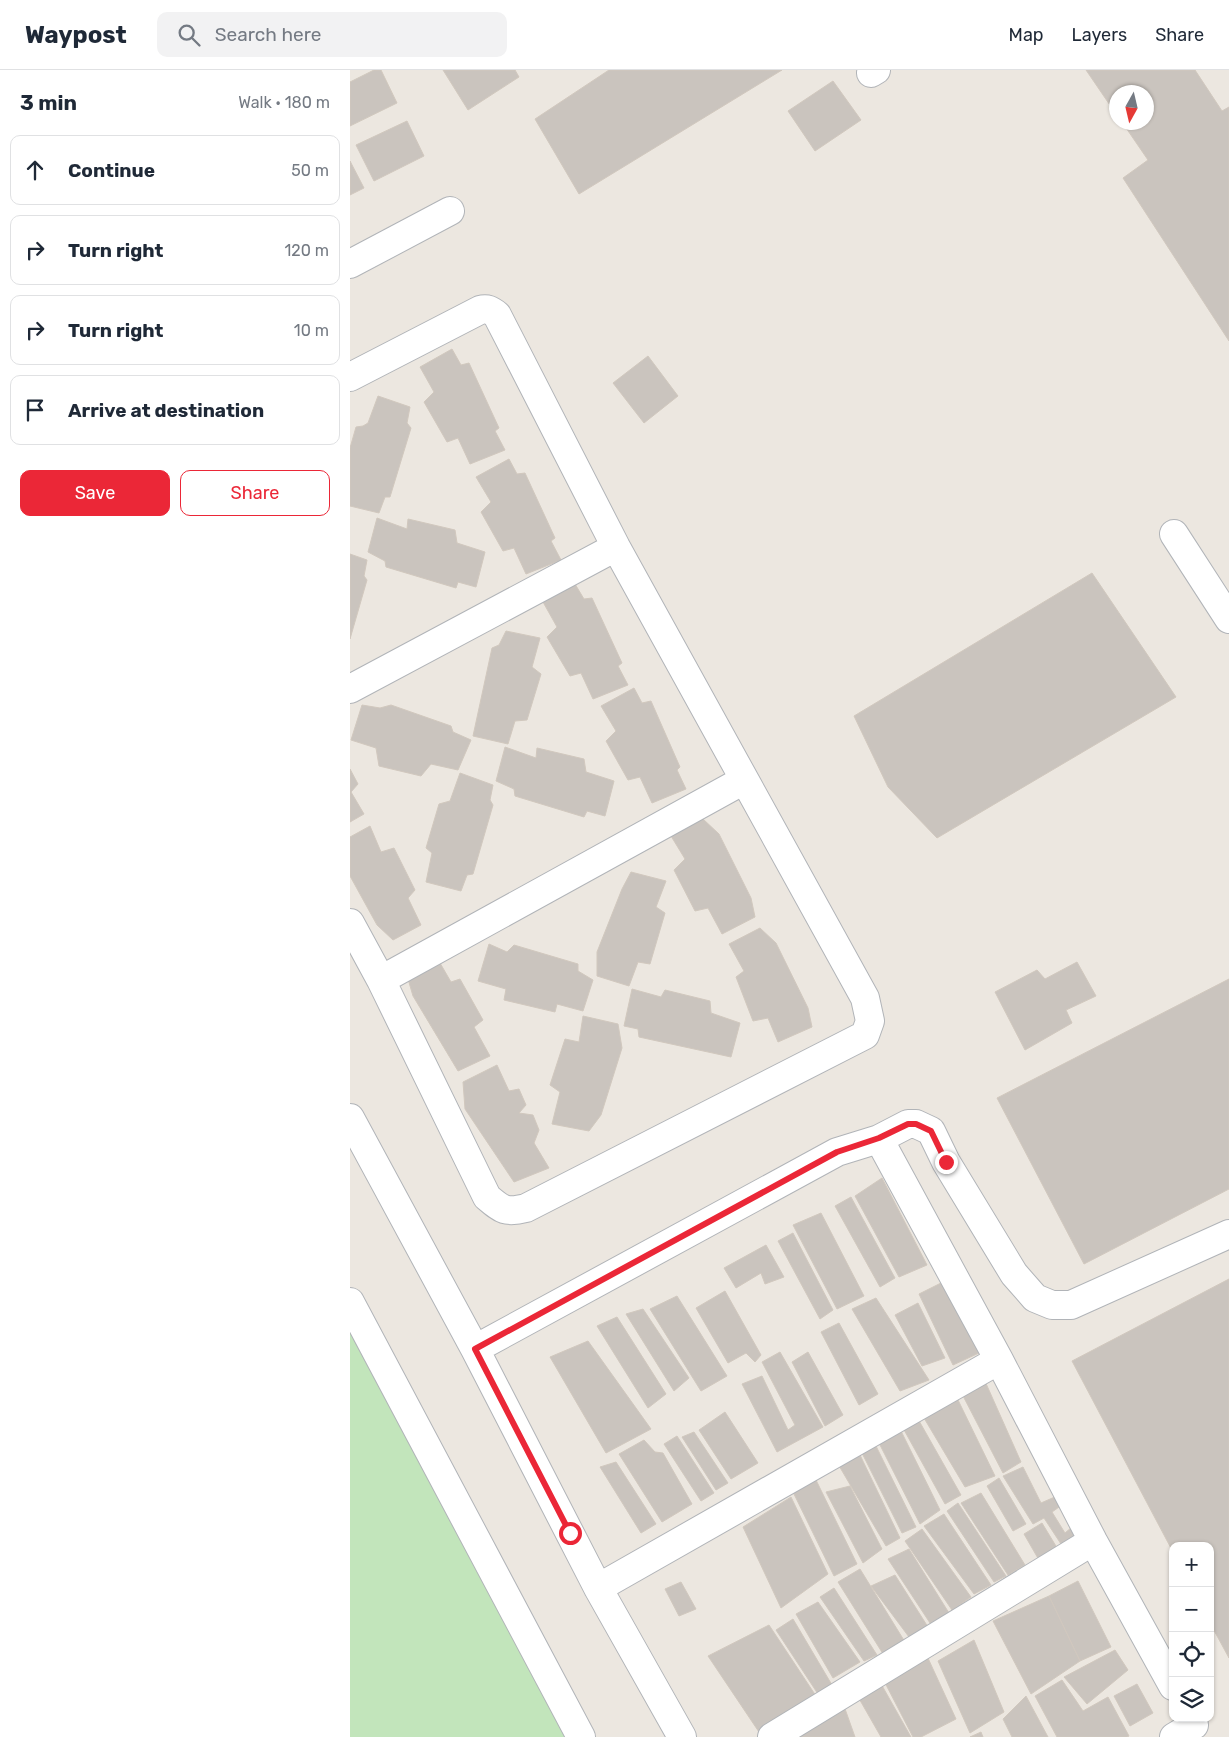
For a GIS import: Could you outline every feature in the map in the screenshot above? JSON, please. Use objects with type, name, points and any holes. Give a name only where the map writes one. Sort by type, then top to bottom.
[{"type":"street","points":[[350,264],[450,211]]},
{"type":"street","points":[[350,377],[480,310],[492,310],[497,315],[616,547],[865,998],[870,1021],[865,1035],[526,1208],[512,1211],[500,1209],[487,1197],[381,980],[350,924]]},
{"type":"street","points":[[1174,534],[1229,620]]},
{"type":"street","points":[[350,688],[616,547]]},
{"type":"street","points":[[381,980],[744,780]]},
{"type":"street","points":[[350,1118],[475,1349],[598,1588],[682,1737]]},
{"type":"street","points":[[475,1349],[837,1152],[879,1138],[908,1124],[916,1124],[931,1131],[946,1162],[1014,1274],[1035,1298],[1052,1305],[1071,1305],[1229,1234]]},
{"type":"street","points":[[879,1138],[999,1360],[1093,1541],[1169,1679]]},
{"type":"street","points":[[350,1302],[581,1737]]},
{"type":"street","points":[[598,1588],[999,1360]]},
{"type":"street","points":[[772,1737],[1093,1541]]},
{"type":"green space","points":[[350,1321],[568,1737],[350,1737]]},
{"type":"building","points":[[374,70],[381,70],[397,103],[350,126],[350,82]]},
{"type":"building","points":[[443,70],[515,70],[519,77],[468,110]]},
{"type":"building","points":[[609,70],[782,70],[579,194],[535,119]]},
{"type":"building","points":[[1086,70],[1195,70],[1222,111],[1229,107],[1229,341],[1123,178],[1148,160],[1127,130],[1154,130],[1154,85],[1109,85],[1109,104]]},
{"type":"building","points":[[833,81],[861,120],[815,151],[788,111]]},
{"type":"building","points":[[407,121],[424,156],[374,181],[356,145]]},
{"type":"building","points":[[350,161],[364,188],[350,195]]},
{"type":"building","points":[[452,349],[461,365],[469,363],[499,428],[495,431],[505,450],[470,464],[458,438],[447,442],[424,402],[434,392],[420,367]]},
{"type":"building","points":[[648,356],[678,396],[644,423],[613,383]]},
{"type":"building","points":[[378,396],[410,407],[407,423],[411,428],[390,497],[385,497],[379,513],[350,506],[350,448],[356,427],[368,423]]},
{"type":"building","points":[[509,459],[517,474],[525,473],[555,538],[551,541],[561,560],[526,574],[514,548],[503,551],[481,512],[491,502],[476,477]]},
{"type":"building","points":[[377,518],[407,529],[408,519],[455,530],[457,543],[485,552],[476,587],[458,582],[456,588],[386,567],[385,561],[368,552]]},
{"type":"building","points":[[350,554],[367,560],[364,576],[367,580],[350,639]]},
{"type":"building","points":[[1092,573],[1176,697],[937,838],[888,787],[854,716]]},
{"type":"building","points":[[575,584],[584,599],[592,598],[622,663],[618,666],[628,685],[593,699],[581,673],[570,676],[547,637],[557,627],[543,602]]},
{"type":"building","points":[[506,631],[540,638],[532,667],[541,674],[527,720],[515,721],[508,744],[473,736],[492,648],[499,645]]},
{"type":"building","points":[[634,688],[642,703],[651,701],[680,767],[677,770],[686,789],[652,803],[640,777],[628,780],[606,741],[616,731],[601,706]]},
{"type":"building","points":[[362,705],[380,708],[391,705],[451,726],[453,732],[471,740],[458,770],[431,764],[421,776],[379,766],[376,748],[351,740]]},
{"type":"building","points":[[505,747],[536,758],[537,748],[584,759],[586,772],[614,781],[605,816],[587,811],[584,817],[515,796],[514,789],[496,781]]},
{"type":"building","points":[[350,769],[358,784],[351,792],[364,814],[350,822]]},
{"type":"building","points":[[460,773],[493,785],[490,800],[493,805],[473,874],[467,875],[461,891],[426,882],[432,853],[426,848],[439,804],[450,801]]},
{"type":"building","points":[[703,819],[719,834],[751,898],[755,917],[722,934],[708,908],[695,911],[674,870],[685,859],[671,836]]},
{"type":"building","points":[[370,826],[381,852],[394,848],[415,890],[408,898],[421,925],[393,940],[377,925],[350,876],[350,837]]},
{"type":"building","points":[[631,872],[666,881],[656,907],[665,913],[650,964],[638,962],[629,986],[597,976],[597,952],[622,889]]},
{"type":"building","points":[[760,928],[776,943],[808,1008],[812,1027],[778,1042],[768,1018],[753,1021],[736,977],[744,971],[729,944]]},
{"type":"building","points":[[489,944],[507,952],[514,945],[578,964],[578,971],[593,980],[583,1011],[557,1004],[555,1012],[504,1000],[506,989],[478,981]]},
{"type":"building","points":[[1077,962],[1096,996],[1066,1010],[1072,1023],[1025,1050],[995,992],[1037,970],[1045,979]]},
{"type":"building","points":[[440,963],[451,982],[460,979],[483,1020],[474,1027],[490,1056],[458,1071],[413,996],[408,979]]},
{"type":"building","points":[[1229,979],[1229,1189],[1084,1264],[997,1098]]},
{"type":"building","points":[[632,989],[661,997],[665,990],[710,1001],[711,1013],[740,1023],[731,1057],[639,1037],[638,1029],[624,1026]]},
{"type":"building","points":[[583,1016],[618,1024],[622,1048],[601,1115],[589,1131],[552,1124],[560,1092],[550,1085],[565,1039],[579,1042]]},
{"type":"building","points":[[497,1065],[509,1091],[519,1089],[526,1105],[519,1113],[533,1115],[539,1130],[534,1143],[549,1168],[514,1182],[465,1109],[463,1082]]},
{"type":"building","points":[[882,1178],[927,1265],[899,1277],[855,1196]]},
{"type":"building","points":[[851,1197],[895,1278],[880,1287],[835,1206]]},
{"type":"building","points":[[821,1213],[864,1296],[837,1309],[793,1225]]},
{"type":"building","points":[[793,1233],[833,1310],[820,1319],[778,1241]]},
{"type":"building","points":[[766,1245],[784,1277],[765,1284],[761,1273],[736,1288],[724,1268]]},
{"type":"building","points":[[949,1279],[979,1353],[953,1365],[919,1294]]},
{"type":"building","points":[[1229,1279],[1229,1658],[1214,1630],[1214,1542],[1169,1542],[1169,1544],[1072,1361]]},
{"type":"building","points":[[725,1291],[761,1355],[755,1362],[746,1353],[728,1363],[696,1308]]},
{"type":"building","points":[[677,1296],[727,1376],[701,1391],[650,1309]]},
{"type":"building","points":[[876,1298],[929,1380],[900,1391],[852,1309]]},
{"type":"building","points":[[918,1303],[945,1358],[922,1366],[895,1315]]},
{"type":"building","points":[[643,1309],[689,1378],[674,1391],[626,1314]]},
{"type":"building","points":[[617,1317],[666,1394],[648,1408],[597,1326]]},
{"type":"building","points":[[839,1323],[878,1394],[859,1405],[821,1332]]},
{"type":"building","points":[[588,1341],[651,1429],[606,1453],[550,1357]]},
{"type":"building","points":[[780,1352],[823,1427],[777,1452],[742,1384],[762,1376],[788,1430],[795,1425],[762,1362]]},
{"type":"building","points":[[808,1352],[843,1415],[825,1426],[792,1362]]},
{"type":"building","points":[[984,1379],[1021,1462],[1003,1473],[961,1392]]},
{"type":"building","points":[[958,1400],[995,1476],[965,1487],[924,1418]]},
{"type":"building","points":[[725,1412],[758,1463],[731,1479],[699,1430]]},
{"type":"building","points":[[918,1419],[961,1495],[945,1504],[903,1428]]},
{"type":"building","points":[[901,1431],[940,1510],[920,1524],[879,1443]]},
{"type":"building","points":[[694,1432],[728,1483],[716,1490],[682,1437]]},
{"type":"building","points":[[677,1436],[714,1493],[701,1501],[664,1444]]},
{"type":"building","points":[[644,1440],[655,1452],[663,1453],[692,1504],[662,1522],[619,1454]]},
{"type":"building","points":[[876,1446],[916,1527],[902,1533],[861,1451]]},
{"type":"building","points":[[860,1455],[900,1538],[886,1546],[838,1464]]},
{"type":"building","points":[[616,1462],[656,1524],[641,1533],[600,1467]]},
{"type":"building","points":[[1023,1467],[1041,1503],[1057,1496],[1062,1505],[1052,1512],[1065,1533],[1072,1527],[1076,1538],[1061,1544],[1044,1518],[1033,1524],[1003,1476]]},
{"type":"building","points":[[999,1478],[1026,1524],[1013,1531],[987,1486]]},
{"type":"building","points":[[816,1480],[857,1564],[834,1576],[793,1492]]},
{"type":"building","points":[[850,1486],[882,1549],[863,1563],[826,1492]]},
{"type":"building","points":[[981,1493],[1025,1565],[1008,1575],[961,1503]]},
{"type":"building","points":[[791,1497],[828,1574],[781,1608],[743,1527]]},
{"type":"building","points":[[958,1503],[1006,1576],[994,1582],[947,1511]]},
{"type":"building","points":[[944,1514],[991,1585],[974,1594],[924,1526]]},
{"type":"building","points":[[1042,1523],[1062,1556],[1043,1567],[1024,1534]]},
{"type":"building","points":[[922,1529],[971,1597],[952,1610],[905,1541]]},
{"type":"building","points":[[909,1549],[949,1613],[930,1623],[888,1559]]},
{"type":"building","points":[[860,1569],[905,1642],[885,1657],[838,1582]]},
{"type":"building","points":[[895,1575],[928,1627],[909,1637],[871,1586]]},
{"type":"building","points":[[1078,1581],[1111,1647],[1080,1661],[1049,1596]]},
{"type":"building","points":[[681,1582],[696,1609],[679,1616],[665,1589]]},
{"type":"building","points":[[834,1588],[877,1655],[864,1661],[820,1597]]},
{"type":"building","points":[[1049,1596],[1080,1661],[1031,1694],[993,1621]]},
{"type":"building","points":[[818,1602],[860,1662],[833,1678],[796,1614]]},
{"type":"building","points":[[793,1619],[832,1685],[818,1694],[776,1630]]},
{"type":"building","points":[[769,1625],[818,1699],[761,1735],[708,1656]]},
{"type":"building","points":[[974,1640],[1004,1712],[970,1733],[938,1661]]},
{"type":"building","points":[[1115,1650],[1128,1670],[1087,1704],[1064,1677]]},
{"type":"building","points":[[927,1656],[956,1719],[921,1737],[913,1737],[882,1677]]},
{"type":"building","points":[[1062,1680],[1083,1711],[1108,1697],[1129,1736],[1057,1737],[1035,1696]]},
{"type":"building","points":[[880,1682],[911,1737],[881,1737],[857,1695]]},
{"type":"building","points":[[1137,1684],[1153,1713],[1130,1726],[1114,1696]]},
{"type":"building","points":[[1026,1696],[1048,1737],[1012,1737],[1003,1719]]},
{"type":"building","points":[[844,1706],[855,1737],[793,1737]]},
{"type":"building","points":[[981,1732],[983,1737],[970,1737]]},
{"type":"route","points":[[570,1533],[475,1349],[837,1152],[879,1138],[908,1124],[916,1124],[931,1131],[946,1162]]}]
